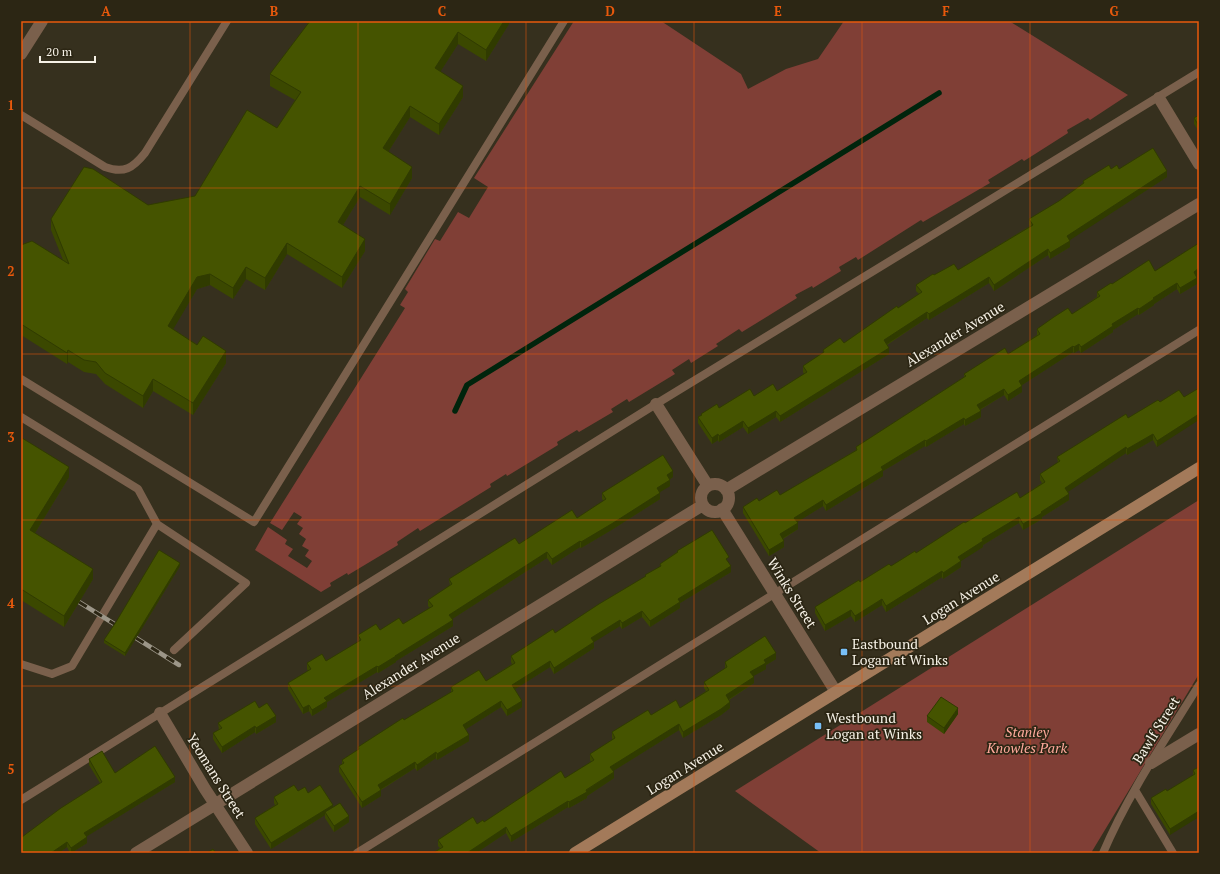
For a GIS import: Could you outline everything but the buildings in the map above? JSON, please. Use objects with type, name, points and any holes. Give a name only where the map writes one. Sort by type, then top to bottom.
[{"type":"main road","name":"Logan Avenue","points":[[575,853],[1199,468]]},
{"type":"street","points":[[21,54],[42,21]]},
{"type":"street","points":[[1159,98],[1199,164]]},
{"type":"street","name":"Alexander Avenue","points":[[726,490],[1199,204]]},
{"type":"street","points":[[656,404],[708,486]]},
{"type":"street","points":[[716,484],[720,485],[726,490],[728,494],[728,503],[722,509],[714,511],[703,505],[701,496],[704,489],[708,486],[716,484]]},
{"type":"street","name":"Alexander Avenue","points":[[136,853],[703,505]]},
{"type":"street","name":"Winks Street","points":[[722,509],[836,692]]},
{"type":"street","name":"Yeomans Street","points":[[160,713],[215,804],[247,853]]},
{"type":"street","points":[[1151,763],[1199,734]]},
{"type":"lane","points":[[21,115],[105,167],[121,171],[128,168],[138,162],[145,153],[227,21]]},
{"type":"lane","points":[[21,379],[254,522],[564,21]]},
{"type":"lane","points":[[21,800],[656,404],[1159,98],[1199,72]]},
{"type":"lane","points":[[357,853],[1199,330]]},
{"type":"lane","points":[[21,417],[138,488],[157,524],[246,583],[174,650]]},
{"type":"lane","points":[[21,664],[52,674],[72,666],[157,524]]},
{"type":"lane","name":"Bawlf Street","points":[[1103,853],[1110,835],[1135,790],[1199,685]]},
{"type":"lane","points":[[1135,790],[1173,853]]},
{"type":"green space","points":[[574,21],[661,21],[741,74],[748,89],[786,69],[818,59],[844,21],[1009,21],[1128,95],[1090,120],[1088,118],[1067,130],[1068,133],[1024,161],[1022,159],[988,180],[990,183],[923,222],[921,220],[858,260],[856,257],[839,267],[841,271],[813,288],[812,286],[795,295],[797,298],[742,332],[739,329],[716,344],[718,346],[691,363],[689,359],[672,370],[675,374],[629,402],[627,399],[611,409],[613,412],[579,432],[577,430],[557,442],[558,445],[507,476],[506,474],[490,484],[491,487],[420,531],[418,528],[397,542],[398,545],[348,575],[347,573],[330,583],[331,586],[321,592],[255,550],[268,527],[287,540],[285,544],[293,549],[288,556],[307,568],[312,561],[305,556],[309,550],[302,546],[306,539],[299,534],[303,528],[297,524],[302,517],[294,512],[282,530],[270,523],[405,308],[400,305],[408,292],[405,289],[435,239],[440,241],[458,212],[469,218],[488,187],[474,178]]},
{"type":"green space","name":"Stanley Knowles Park","points":[[1199,500],[1199,674],[1091,853],[821,853],[735,791]]},
{"type":"waterway","points":[[455,411],[467,385],[939,93]]},
{"type":"railway","points":[[79,602],[116,625]]},
{"type":"railway","points":[[136,638],[179,665]]},
{"type":"place","name":"Eastbound Logan at Winks","points":[[844,652]]},
{"type":"place","name":"Westbound Logan at Winks","points":[[818,726]]}]
